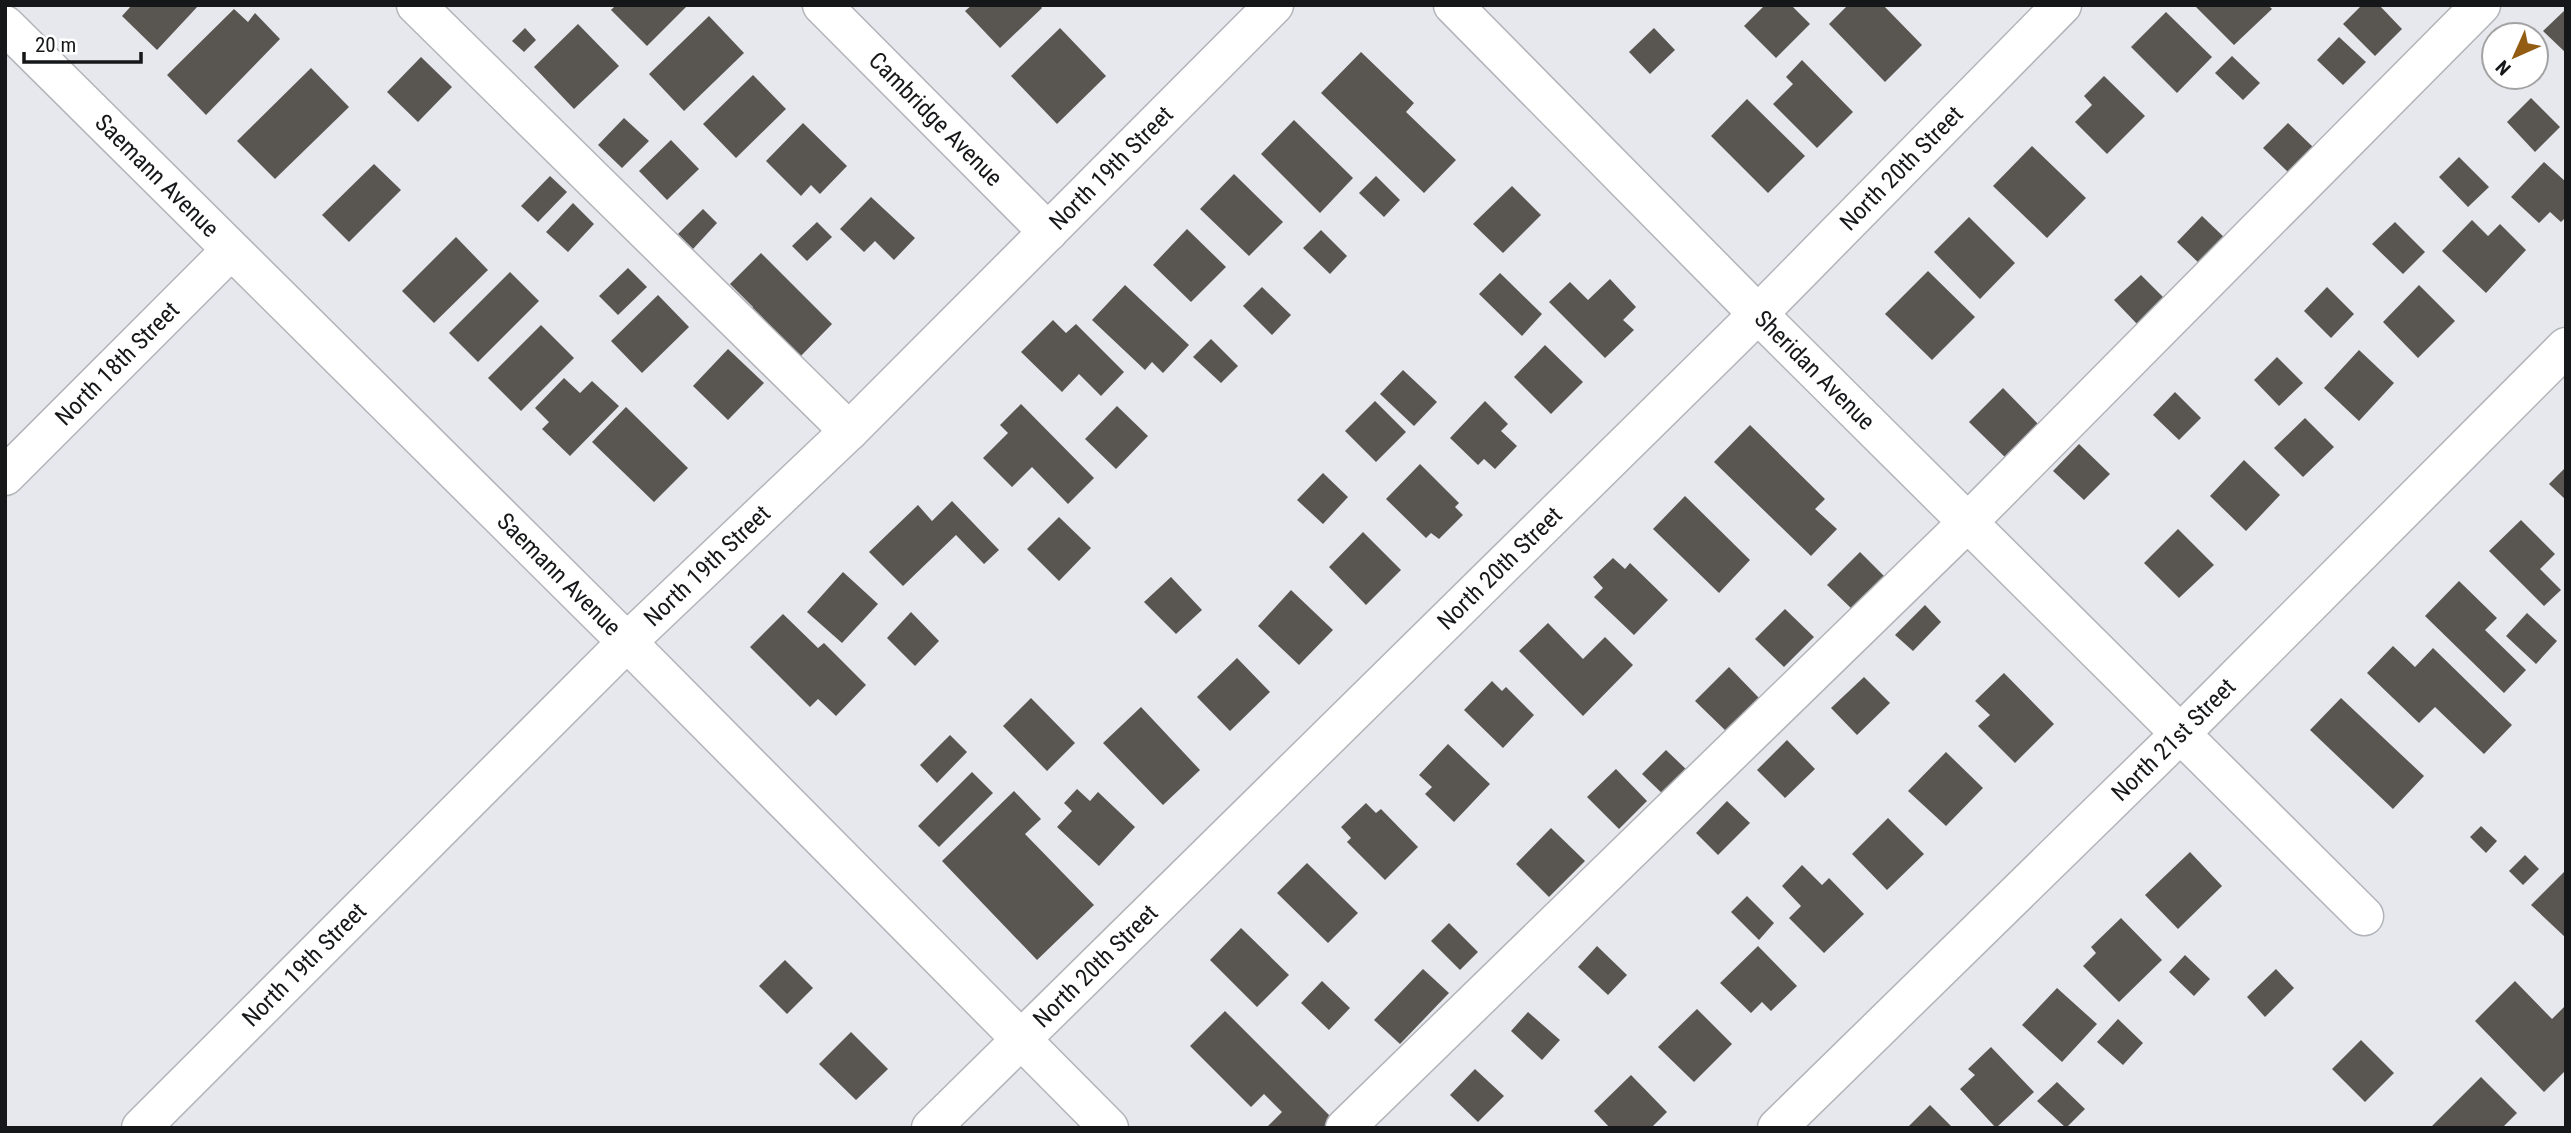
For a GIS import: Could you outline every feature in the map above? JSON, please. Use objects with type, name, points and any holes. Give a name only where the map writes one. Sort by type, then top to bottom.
[{"type":"street","points":[[416,5],[849,431]]},
{"type":"street","name":"Cambridge Avenue","points":[[822,5],[1048,232]]},
{"type":"street","name":"North 19th Street","points":[[141,1128],[627,642],[849,431],[1273,5]]},
{"type":"street","name":"Sheridan Avenue","points":[[1453,5],[1758,314],[2364,916]]},
{"type":"street","name":"North 20th Street","points":[[931,1128],[1758,314],[2062,5]]},
{"type":"street","points":[[1345,1128],[1969,521],[2480,5]]},
{"type":"street","name":"Saemann Avenue","points":[[5,25],[627,642],[1110,1128]]},
{"type":"street","name":"North 18th Street","points":[[5,476],[230,251]]},
{"type":"street","name":"North 21st Street","points":[[1777,1128],[2181,733],[2566,347]]},
{"type":"building","points":[[132,5],[199,5],[157,50],[122,16]]},
{"type":"building","points":[[616,5],[688,5],[647,46],[611,10]]},
{"type":"building","points":[[972,5],[1040,5],[1042,8],[1000,48],[965,11]]},
{"type":"building","points":[[1765,5],[1791,5],[1810,24],[1776,58],[1744,26]]},
{"type":"building","points":[[1848,5],[1883,5],[1922,45],[1885,82],[1829,24]]},
{"type":"building","points":[[2194,5],[2268,5],[2272,9],[2234,45]]},
{"type":"building","points":[[2362,5],[2379,5],[2402,29],[2375,56],[2343,24]]},
{"type":"building","points":[[234,9],[248,22],[255,13],[280,39],[206,115],[167,75]]},
{"type":"building","points":[[2566,9],[2566,53],[2550,38],[2550,24]]},
{"type":"building","points":[[2166,12],[2212,57],[2177,93],[2131,47]]},
{"type":"building","points":[[709,16],[744,53],[684,111],[649,74]]},
{"type":"building","points":[[578,24],[619,66],[574,109],[534,67]]},
{"type":"building","points":[[525,28],[536,40],[524,52],[512,41]]},
{"type":"building","points":[[1060,28],[1106,76],[1057,124],[1011,76]]},
{"type":"building","points":[[1654,28],[1675,50],[1650,74],[1629,52]]},
{"type":"building","points":[[2339,37],[2366,62],[2343,85],[2317,60]]},
{"type":"building","points":[[1361,52],[1414,103],[1406,112],[1456,160],[1424,193],[1321,93]]},
{"type":"building","points":[[2232,56],[2260,83],[2243,100],[2215,73]]},
{"type":"building","points":[[421,57],[452,87],[418,122],[387,92]]},
{"type":"building","points":[[1802,60],[1853,112],[1817,148],[1773,104],[1793,84],[1786,77]]},
{"type":"building","points":[[311,68],[349,107],[275,179],[237,141]]},
{"type":"building","points":[[753,75],[786,109],[736,158],[703,124]]},
{"type":"building","points":[[2104,76],[2145,116],[2107,154],[2075,122],[2092,105],[2084,96]]},
{"type":"building","points":[[2531,98],[2560,127],[2535,152],[2507,122]]},
{"type":"building","points":[[1747,99],[1805,156],[1768,193],[1711,136]]},
{"type":"building","points":[[624,118],[649,141],[622,168],[598,145]]},
{"type":"building","points":[[1294,120],[1353,178],[1320,213],[1261,154]]},
{"type":"building","points":[[803,123],[847,166],[820,194],[811,185],[801,196],[766,161]]},
{"type":"building","points":[[2288,123],[2314,148],[2290,174],[2263,148]]},
{"type":"building","points":[[671,140],[699,169],[667,200],[639,171]]},
{"type":"building","points":[[2032,146],[2086,198],[2047,238],[1993,186]]},
{"type":"building","points":[[2459,157],[2489,187],[2468,207],[2439,177]]},
{"type":"building","points":[[2544,162],[2566,182],[2566,217],[2561,222],[2550,212],[2539,223],[2511,197]]},
{"type":"building","points":[[374,164],[401,190],[349,242],[322,215]]},
{"type":"building","points":[[1234,174],[1283,222],[1249,256],[1200,209]]},
{"type":"building","points":[[550,176],[567,192],[538,222],[521,206]]},
{"type":"building","points":[[1376,176],[1400,200],[1384,217],[1359,193]]},
{"type":"building","points":[[1512,186],[1541,215],[1503,253],[1473,224]]},
{"type":"building","points":[[871,197],[915,238],[894,260],[875,241],[864,252],[840,229]]},
{"type":"building","points":[[573,203],[594,224],[568,252],[546,232]]},
{"type":"building","points":[[703,209],[717,223],[693,249],[678,234]]},
{"type":"building","points":[[2202,216],[2228,241],[2203,267],[2177,242]]},
{"type":"building","points":[[1969,217],[2015,263],[1980,299],[1934,252]]},
{"type":"building","points":[[2472,220],[2488,236],[2500,224],[2526,250],[2486,293],[2442,251]]},
{"type":"building","points":[[817,222],[832,237],[807,261],[792,246]]},
{"type":"building","points":[[2395,222],[2425,252],[2403,274],[2372,244]]},
{"type":"building","points":[[1187,229],[1226,267],[1191,302],[1153,265]]},
{"type":"building","points":[[1321,230],[1347,256],[1330,274],[1303,248]]},
{"type":"building","points":[[456,237],[488,270],[434,323],[402,291]]},
{"type":"building","points":[[761,253],[832,324],[797,360],[749,312],[753,307],[730,284]]},
{"type":"building","points":[[628,268],[647,287],[618,315],[599,296]]},
{"type":"building","points":[[1928,271],[1975,317],[1932,360],[1885,314]]},
{"type":"building","points":[[510,272],[539,301],[478,362],[449,333]]},
{"type":"building","points":[[1500,273],[1542,314],[1522,336],[1479,294]]},
{"type":"building","points":[[2141,275],[2166,300],[2139,326],[2114,300]]},
{"type":"building","points":[[1610,279],[1636,307],[1623,320],[1634,330],[1605,358],[1549,302],[1570,282],[1588,300]]},
{"type":"building","points":[[1125,285],[1189,345],[1163,373],[1152,362],[1145,370],[1092,320]]},
{"type":"building","points":[[2419,285],[2455,321],[2418,358],[2383,322]]},
{"type":"building","points":[[1262,287],[1291,315],[1272,335],[1243,306]]},
{"type":"building","points":[[2327,287],[2354,314],[2331,338],[2304,311]]},
{"type":"building","points":[[658,295],[689,327],[642,373],[611,341]]},
{"type":"building","points":[[1053,320],[1066,333],[1076,324],[1124,372],[1101,396],[1079,374],[1062,392],[1021,352]]},
{"type":"building","points":[[541,325],[574,358],[521,411],[488,378]]},
{"type":"building","points":[[1211,339],[1238,366],[1221,383],[1193,357]]},
{"type":"building","points":[[1545,345],[1583,382],[1551,414],[1514,377]]},
{"type":"building","points":[[728,349],[764,383],[728,420],[693,386]]},
{"type":"building","points":[[2359,350],[2394,383],[2359,421],[2324,388]]},
{"type":"building","points":[[2277,357],[2303,383],[2279,406],[2254,380]]},
{"type":"building","points":[[1403,370],[1437,402],[1414,426],[1380,394]]},
{"type":"building","points":[[564,378],[580,393],[592,381],[619,406],[570,456],[542,429],[549,422],[535,408]]},
{"type":"building","points":[[2003,388],[2046,432],[2013,465],[1969,422]]},
{"type":"building","points":[[2175,392],[2201,418],[2179,440],[2153,415]]},
{"type":"building","points":[[1375,401],[1406,432],[1376,462],[1345,431]]},
{"type":"building","points":[[1485,401],[1508,424],[1501,431],[1517,446],[1495,469],[1484,459],[1478,465],[1450,438]]},
{"type":"building","points":[[1021,404],[1094,478],[1068,504],[1032,467],[1012,487],[983,458],[1008,433],[1000,425]]},
{"type":"building","points":[[1117,406],[1148,436],[1116,469],[1085,439]]},
{"type":"building","points":[[626,407],[688,468],[654,502],[592,442]]},
{"type":"building","points":[[2305,418],[2334,447],[2303,477],[2274,448]]},
{"type":"building","points":[[1750,425],[1825,499],[1815,509],[1837,529],[1811,556],[1714,462]]},
{"type":"building","points":[[2079,444],[2110,474],[2084,500],[2053,471]]},
{"type":"building","points":[[2244,460],[2280,495],[2246,531],[2210,496]]},
{"type":"building","points":[[1420,464],[1459,503],[1455,507],[1463,515],[1439,539],[1431,533],[1426,538],[1386,499]]},
{"type":"building","points":[[2566,467],[2566,500],[2549,484]]},
{"type":"building","points":[[1323,473],[1348,497],[1323,524],[1297,500]]},
{"type":"building","points":[[1685,496],[1750,560],[1719,593],[1653,529]]},
{"type":"building","points":[[952,501],[999,550],[984,564],[956,535],[903,586],[869,552],[918,505],[932,521]]},
{"type":"building","points":[[1059,517],[1091,548],[1059,581],[1027,549]]},
{"type":"building","points":[[2521,520],[2555,554],[2540,569],[2561,590],[2544,606],[2489,551]]},
{"type":"building","points":[[2178,529],[2214,565],[2179,598],[2144,563]]},
{"type":"building","points":[[1363,532],[1401,570],[1366,605],[1329,567]]},
{"type":"building","points":[[1860,552],[1886,578],[1854,611],[1827,585]]},
{"type":"building","points":[[1613,558],[1625,569],[1630,563],[1668,600],[1634,635],[1594,597],[1603,588],[1593,577]]},
{"type":"building","points":[[843,572],[878,604],[842,643],[807,612]]},
{"type":"building","points":[[1171,577],[1202,610],[1176,634],[1144,602]]},
{"type":"building","points":[[2459,581],[2497,618],[2485,630],[2526,670],[2504,693],[2425,616]]},
{"type":"building","points":[[1291,590],[1333,630],[1299,665],[1258,626]]},
{"type":"building","points":[[1925,605],[1941,622],[1913,651],[1895,635]]},
{"type":"building","points":[[1785,609],[1814,637],[1784,667],[1755,639]]},
{"type":"building","points":[[911,612],[939,641],[915,666],[887,638]]},
{"type":"building","points":[[2527,613],[2557,641],[2536,664],[2506,636]]},
{"type":"building","points":[[783,614],[818,648],[824,643],[866,685],[836,716],[818,699],[810,707],[750,647]]},
{"type":"building","points":[[1548,623],[1583,659],[1605,637],[1633,665],[1583,716],[1519,651]]},
{"type":"building","points":[[2393,646],[2415,667],[2433,648],[2512,725],[2484,754],[2435,707],[2419,723],[2367,673]]},
{"type":"building","points":[[1237,658],[1270,692],[1230,731],[1197,697]]},
{"type":"building","points":[[1729,667],[1759,698],[1726,731],[1695,701]]},
{"type":"building","points":[[2004,673],[2054,724],[2015,763],[1978,726],[1990,715],[1975,701]]},
{"type":"building","points":[[1864,677],[1890,703],[1857,735],[1831,708]]},
{"type":"building","points":[[1492,681],[1502,691],[1506,687],[1534,715],[1503,748],[1464,710]]},
{"type":"building","points":[[1031,698],[1075,743],[1047,771],[1003,726]]},
{"type":"building","points":[[2341,698],[2424,776],[2393,809],[2310,730]]},
{"type":"building","points":[[1141,707],[1200,770],[1163,805],[1103,743]]},
{"type":"building","points":[[950,735],[967,752],[937,783],[920,765]]},
{"type":"building","points":[[1787,740],[1815,769],[1785,798],[1757,770]]},
{"type":"building","points":[[1448,744],[1490,784],[1454,822],[1425,794],[1432,787],[1419,775]]},
{"type":"building","points":[[1666,750],[1689,772],[1666,797],[1642,774]]},
{"type":"building","points":[[1946,752],[1983,788],[1946,826],[1908,791]]},
{"type":"building","points":[[1616,769],[1647,801],[1619,829],[1587,797]]},
{"type":"building","points":[[972,772],[993,793],[939,847],[918,826]]},
{"type":"building","points":[[1077,789],[1090,801],[1098,792],[1135,827],[1099,866],[1057,827],[1072,811],[1064,803]]},
{"type":"building","points":[[1014,791],[1041,819],[1025,834],[1094,905],[1037,960],[942,861]]},
{"type":"building","points":[[1727,801],[1750,823],[1718,855],[1696,833]]},
{"type":"building","points":[[1366,803],[1376,813],[1381,809],[1418,847],[1385,880],[1347,842],[1351,838],[1341,827]]},
{"type":"building","points":[[1888,818],[1924,854],[1887,890],[1852,854]]},
{"type":"building","points":[[2481,826],[2497,841],[2486,853],[2470,837]]},
{"type":"building","points":[[1551,828],[1585,861],[1549,897],[1516,864]]},
{"type":"building","points":[[2190,852],[2222,886],[2178,929],[2145,895]]},
{"type":"building","points":[[2525,855],[2539,869],[2523,885],[2509,871]]},
{"type":"building","points":[[1307,863],[1358,913],[1328,943],[1277,893]]},
{"type":"building","points":[[1802,865],[1822,885],[1829,878],[1864,914],[1824,953],[1789,918],[1801,906],[1782,886]]},
{"type":"building","points":[[2566,870],[2566,938],[2531,905]]},
{"type":"building","points":[[1747,896],[1774,923],[1759,940],[1731,912]]},
{"type":"building","points":[[2121,918],[2162,960],[2119,1002],[2083,966],[2096,953],[2091,947]]},
{"type":"building","points":[[1449,923],[1478,952],[1460,970],[1431,941]]},
{"type":"building","points":[[1241,928],[1289,975],[1257,1007],[1210,960]]},
{"type":"building","points":[[1597,946],[1627,975],[1608,995],[1578,967]]},
{"type":"building","points":[[1758,946],[1797,986],[1771,1011],[1762,1002],[1751,1013],[1720,983]]},
{"type":"building","points":[[2185,955],[2210,979],[2194,996],[2169,972]]},
{"type":"building","points":[[785,960],[813,988],[787,1014],[759,986]]},
{"type":"building","points":[[1423,969],[1449,993],[1400,1044],[1374,1020]]},
{"type":"building","points":[[2276,969],[2294,988],[2265,1017],[2247,997]]},
{"type":"building","points":[[1322,981],[1350,1008],[1329,1030],[1301,1003]]},
{"type":"building","points":[[2515,981],[2552,1019],[2566,1005],[2566,1070],[2544,1092],[2475,1021]]},
{"type":"building","points":[[2057,988],[2097,1024],[2062,1062],[2022,1025]]},
{"type":"building","points":[[1697,1009],[1732,1044],[1694,1082],[1658,1047]]},
{"type":"building","points":[[1225,1011],[1334,1120],[1326,1128],[1266,1128],[1282,1112],[1264,1094],[1251,1107],[1190,1046]]},
{"type":"building","points":[[1528,1012],[1560,1040],[1542,1060],[1511,1031]]},
{"type":"building","points":[[2118,1019],[2143,1043],[2123,1065],[2097,1042]]},
{"type":"building","points":[[851,1032],[888,1069],[856,1100],[819,1064]]},
{"type":"building","points":[[2361,1040],[2394,1073],[2365,1102],[2332,1069]]},
{"type":"building","points":[[1991,1047],[2034,1092],[1996,1128],[1960,1089],[1975,1075],[1968,1069]]},
{"type":"building","points":[[1475,1069],[1504,1096],[1478,1122],[1450,1095]]},
{"type":"building","points":[[1631,1075],[1667,1112],[1651,1128],[1610,1128],[1594,1111]]},
{"type":"building","points":[[2481,1077],[2517,1113],[2502,1128],[2430,1128]]},
{"type":"building","points":[[2057,1082],[2085,1109],[2066,1128],[2037,1101]]},
{"type":"building","points":[[1930,1105],[1953,1128],[1907,1128]]}]
